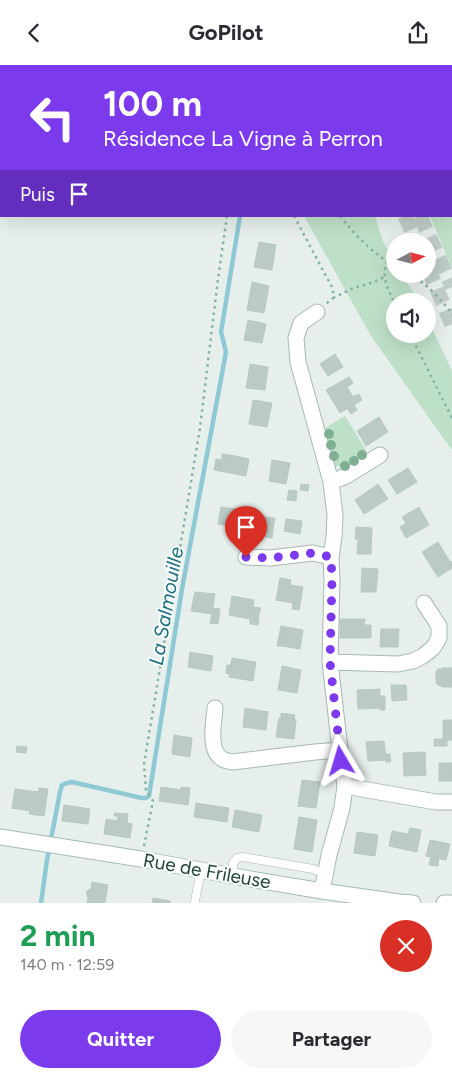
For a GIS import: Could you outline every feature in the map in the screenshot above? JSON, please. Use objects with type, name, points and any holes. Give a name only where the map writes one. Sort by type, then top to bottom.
[{"type":"street","points":[[317,312],[301,323],[296,338],[298,362],[331,482],[335,515],[331,557],[330,662],[345,786],[342,807],[322,891]]},
{"type":"street","points":[[331,482],[346,476],[380,455]]},
{"type":"street","points":[[246,557],[270,558],[313,553],[331,557]]},
{"type":"street","points":[[330,662],[398,664],[413,661],[422,656],[433,648],[439,638],[438,627],[424,603]]},
{"type":"street","points":[[216,708],[213,745],[216,753],[222,759],[232,762],[315,752],[340,751]]},
{"type":"street","points":[[345,786],[436,802],[452,803]]},
{"type":"street","name":"Rue de Frileuse","points":[[0,837],[141,859],[322,891],[414,903]]},
{"type":"street","points":[[444,903],[452,903]]},
{"type":"lane","points":[[233,876],[233,863],[237,858],[243,857],[313,869],[325,874]]},
{"type":"lane","points":[[198,898],[201,870]]},
{"type":"path","points":[[141,859],[153,801],[146,790],[144,764],[200,428],[227,217]]},
{"type":"path","points":[[295,217],[333,289],[333,298]]},
{"type":"path","points":[[341,217],[366,245],[386,260]]},
{"type":"path","points":[[386,264],[384,277],[391,293]]},
{"type":"path","points":[[317,312],[333,298],[353,288],[384,277]]},
{"type":"path","points":[[423,283],[449,309],[452,315]]},
{"type":"path","points":[[415,343],[452,417]]},
{"type":"green space","points":[[305,217],[375,217],[386,247],[386,283],[407,283],[413,293],[386,293],[386,343],[436,343],[436,337],[452,371],[451,449],[371,336]]},
{"type":"green space","points":[[430,217],[452,217],[452,268]]},
{"type":"green space","points":[[345,416],[366,450],[365,454],[345,467],[335,466],[325,428]]},
{"type":"building","points":[[259,242],[276,245],[272,270],[254,267]]},
{"type":"building","points":[[252,282],[269,286],[264,313],[247,310]]},
{"type":"building","points":[[248,320],[266,324],[262,343],[244,340]]},
{"type":"building","points":[[335,354],[343,367],[328,376],[320,364]]},
{"type":"building","points":[[250,364],[268,367],[265,390],[246,388]]},
{"type":"building","points":[[349,377],[353,383],[347,387],[353,397],[359,394],[362,400],[354,405],[357,410],[351,414],[347,409],[340,413],[326,390]]},
{"type":"building","points":[[253,400],[272,403],[267,427],[249,424]]},
{"type":"building","points":[[379,417],[388,432],[366,446],[357,431]]},
{"type":"building","points":[[222,454],[235,456],[234,459],[222,457]]},
{"type":"building","points":[[235,456],[249,459],[246,476],[219,471],[222,457],[234,459]]},
{"type":"building","points":[[216,459],[221,460],[219,471],[214,470]]},
{"type":"building","points":[[272,460],[290,463],[286,484],[269,481]]},
{"type":"building","points":[[408,468],[417,482],[397,494],[388,480]]},
{"type":"building","points":[[301,484],[309,485],[308,491],[300,490]]},
{"type":"building","points":[[378,484],[388,499],[364,514],[355,500]]},
{"type":"building","points":[[289,490],[297,491],[296,501],[287,500]]},
{"type":"building","points":[[221,507],[241,510],[239,527],[218,524]]},
{"type":"building","points":[[419,507],[429,525],[413,534],[402,517]]},
{"type":"building","points":[[258,516],[275,518],[274,523],[258,521]]},
{"type":"building","points":[[286,519],[302,521],[300,534],[284,531]]},
{"type":"building","points":[[250,520],[274,523],[272,538],[247,536]]},
{"type":"building","points":[[406,523],[413,534],[406,538],[400,527]]},
{"type":"building","points":[[356,527],[372,528],[371,554],[357,554],[358,539],[355,539]]},
{"type":"building","points":[[438,542],[450,562],[452,561],[452,568],[438,577],[422,552]]},
{"type":"building","points":[[362,568],[378,569],[376,592],[361,592]]},
{"type":"building","points":[[280,578],[291,580],[290,585],[303,587],[299,610],[292,609],[293,603],[276,600]]},
{"type":"building","points":[[195,592],[215,594],[213,608],[220,609],[218,624],[210,623],[212,614],[191,611]]},
{"type":"building","points":[[232,596],[254,600],[252,613],[259,614],[258,625],[250,624],[250,619],[229,615]]},
{"type":"building","points":[[253,607],[261,608],[259,614],[252,613]]},
{"type":"building","points":[[340,619],[365,619],[364,625],[371,625],[371,638],[340,638]]},
{"type":"building","points":[[281,626],[286,627],[282,646],[277,646]]},
{"type":"building","points":[[286,627],[303,630],[300,649],[282,646]]},
{"type":"building","points":[[381,629],[399,629],[398,647],[380,647]]},
{"type":"building","points":[[190,652],[213,656],[211,671],[188,667]]},
{"type":"building","points":[[232,658],[256,662],[253,681],[229,677]]},
{"type":"building","points":[[227,665],[231,665],[229,674],[226,673]]},
{"type":"building","points":[[282,666],[301,670],[297,693],[278,690]]},
{"type":"building","points":[[442,668],[452,668],[452,687],[442,687]]},
{"type":"building","points":[[438,669],[442,669],[442,686],[436,683],[436,672]]},
{"type":"building","points":[[391,685],[406,685],[407,700],[392,701]]},
{"type":"building","points":[[380,689],[380,696],[385,696],[385,710],[380,710],[380,708],[358,709],[357,690]]},
{"type":"building","points":[[245,708],[268,712],[266,730],[243,727]]},
{"type":"building","points":[[281,713],[295,715],[294,720],[281,718]]},
{"type":"building","points":[[279,718],[296,720],[294,739],[276,737]]},
{"type":"building","points":[[443,720],[452,720],[452,740],[447,740],[447,746],[434,746],[434,739],[443,739]]},
{"type":"building","points":[[174,735],[192,738],[190,757],[172,754]]},
{"type":"building","points":[[384,741],[386,760],[368,761],[366,742]]},
{"type":"building","points":[[17,746],[27,747],[26,753],[16,752]]},
{"type":"building","points":[[425,752],[426,775],[404,776],[403,753]]},
{"type":"building","points":[[385,754],[390,754],[391,762],[386,762]]},
{"type":"building","points":[[439,763],[452,763],[452,781],[439,781]]},
{"type":"building","points":[[302,780],[320,782],[316,808],[298,806]]},
{"type":"building","points":[[161,787],[181,790],[181,787],[190,788],[188,805],[159,801]]},
{"type":"building","points":[[39,788],[48,789],[44,816],[29,814],[30,811],[12,808],[15,789],[38,792]]},
{"type":"building","points":[[196,803],[229,808],[227,822],[194,817]]},
{"type":"building","points":[[64,805],[90,809],[88,824],[62,821]]},
{"type":"building","points":[[235,810],[262,815],[259,832],[232,827]]},
{"type":"building","points":[[115,813],[128,814],[127,823],[132,824],[130,838],[104,834],[106,819],[117,821],[118,816],[114,816]]},
{"type":"building","points":[[299,817],[317,820],[312,852],[294,849]]},
{"type":"building","points":[[410,828],[421,830],[417,852],[389,846],[392,831],[408,834]]},
{"type":"building","points":[[357,832],[378,835],[375,856],[354,853]]},
{"type":"building","points":[[430,840],[450,844],[446,860],[426,856]]},
{"type":"building","points":[[431,857],[439,858],[438,866],[429,865]]},
{"type":"building","points":[[92,882],[108,885],[105,903],[87,903],[86,892],[91,888]]},
{"type":"building","points":[[153,898],[170,901],[170,903],[152,903]]},
{"type":"waterway","name":"La Salmouille","points":[[41,903],[47,860],[62,785],[72,782],[142,798],[149,796],[182,589],[226,352],[221,332],[240,217]]},
{"type":"tunnel","points":[[405,217],[412,233]]},
{"type":"tunnel","points":[[420,217],[452,287]]},
{"type":"tunnel","points":[[434,283],[452,325]]},
{"type":"route","points":[[246,557],[270,558],[313,553],[331,557],[330,662],[341,761]]}]
